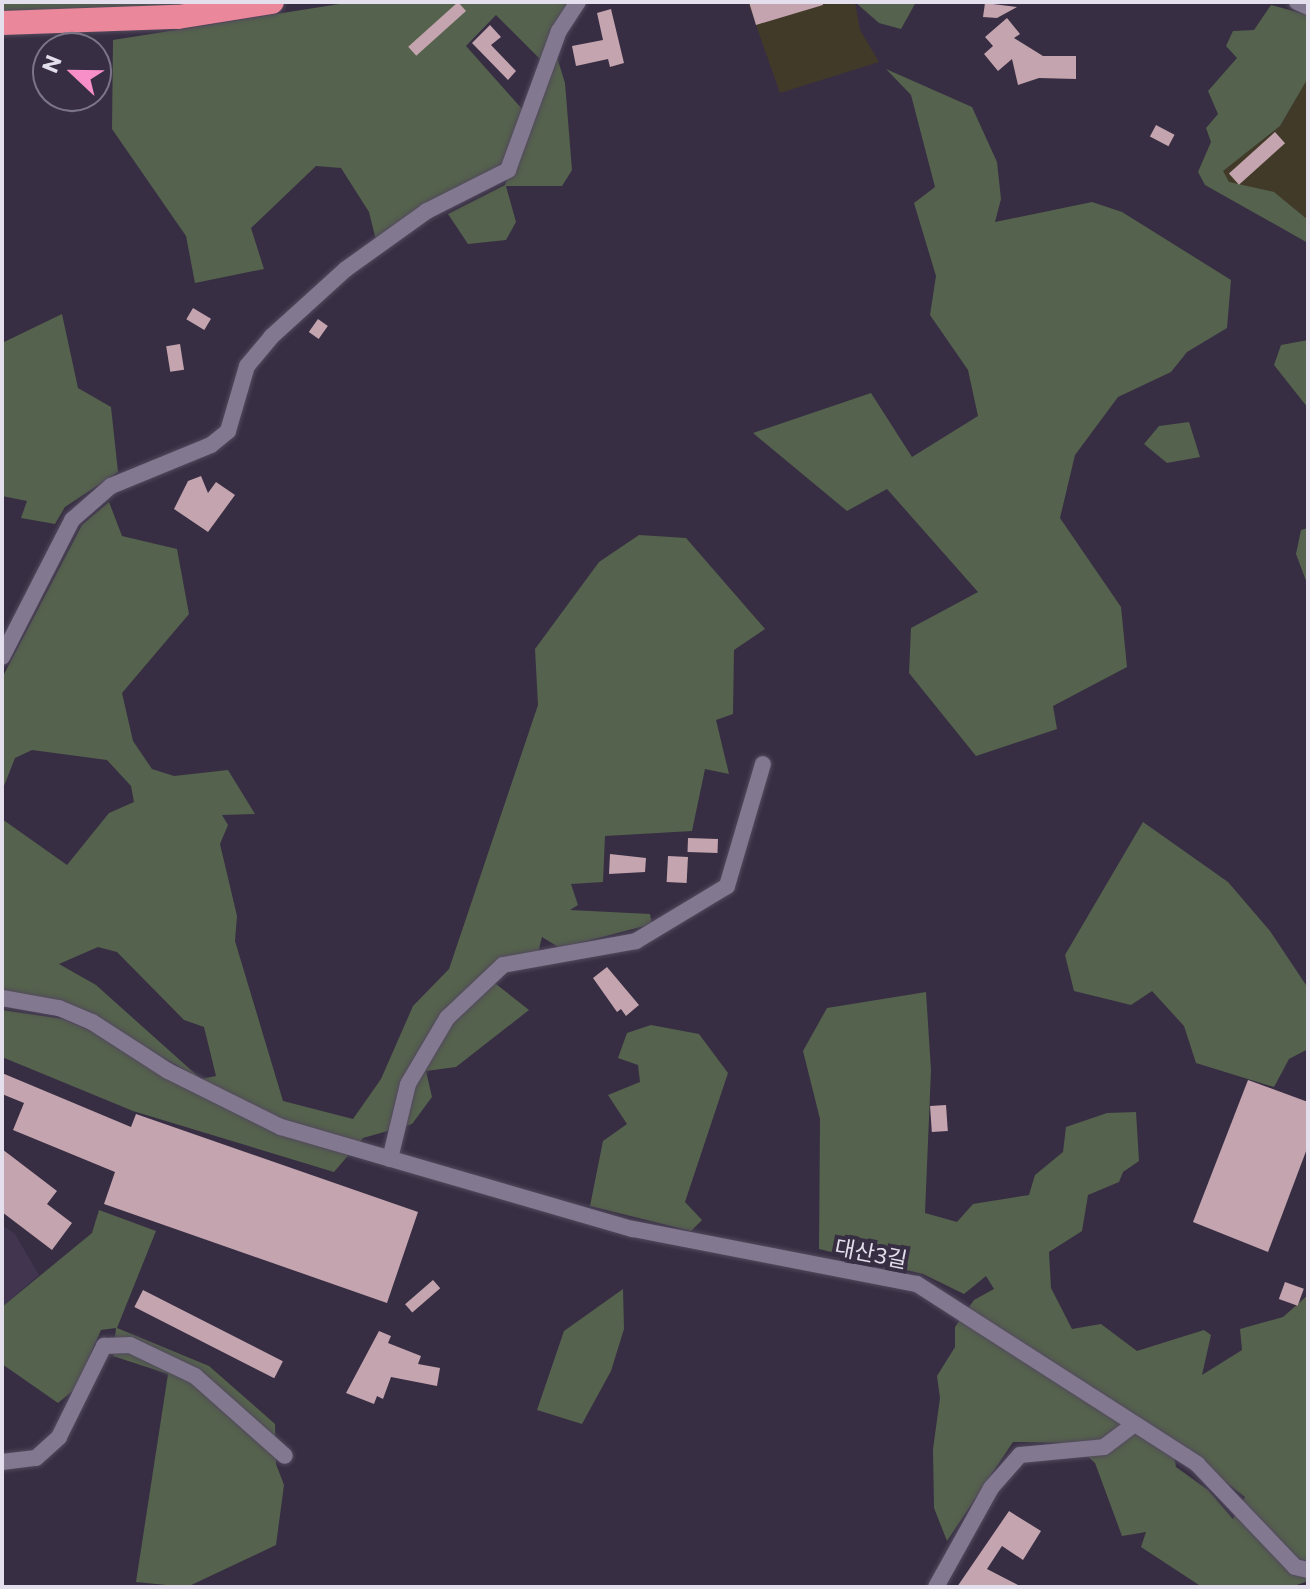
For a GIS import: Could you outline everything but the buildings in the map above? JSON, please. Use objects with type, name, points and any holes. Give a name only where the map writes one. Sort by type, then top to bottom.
[{"type":"highway","points":[[2,23],[178,17],[272,2]]},
{"type":"street","points":[[2,657],[72,520],[111,486],[211,445],[228,431],[247,366],[271,337],[346,269],[427,211],[508,170],[559,31],[578,2]]},
{"type":"street","points":[[1297,2],[1308,7]]},
{"type":"street","points":[[390,1159],[408,1084],[423,1057],[447,1018],[503,965],[636,941],[727,886],[763,764]]},
{"type":"street","name":"대산3길","points":[[2,998],[59,1008],[281,1127],[633,1229],[917,1284],[1197,1464],[1295,1567],[1308,1570]]},
{"type":"street","points":[[2,1462],[36,1458],[59,1437],[104,1346],[130,1345],[195,1376],[285,1456]]},
{"type":"street","points":[[936,1587],[991,1488],[1020,1455],[1104,1447],[1134,1424]]},
{"type":"street","points":[[1307,1587],[1308,1578]]},
{"type":"shaded area","points":[[748,2],[855,2],[860,30],[879,62],[780,93]]},
{"type":"shaded area","points":[[1308,78],[1308,220],[1229,182],[1222,171],[1280,126]]},
{"type":"shaded area","points":[[2,1225],[15,1234],[39,1275],[2,1307]]},
{"type":"green space","points":[[2,2],[219,2],[222,3],[2,17]]},
{"type":"green space","points":[[352,2],[572,2],[541,60],[496,15],[466,46],[523,110],[504,162],[376,240],[369,212],[341,168],[316,166],[251,228],[264,269],[195,283],[186,236],[112,129],[113,40]]},
{"type":"green space","points":[[855,2],[916,2],[901,29],[879,23]]},
{"type":"green space","points":[[1271,5],[1308,15],[1308,78],[1280,126],[1223,171],[1229,182],[1274,192],[1308,220],[1308,243],[1205,185],[1198,172],[1211,142],[1206,128],[1218,114],[1208,91],[1237,58],[1226,46],[1233,31],[1254,30]]},
{"type":"green space","points":[[556,54],[565,83],[572,170],[562,186],[506,186],[516,222],[506,240],[468,244],[448,214],[505,185]]},
{"type":"green space","points":[[886,69],[972,107],[997,162],[1001,199],[995,222],[1092,202],[1122,212],[1231,280],[1227,328],[1187,352],[1171,372],[1118,397],[1075,455],[1060,518],[1121,607],[1127,667],[1053,706],[1057,729],[976,756],[909,673],[911,628],[978,592],[887,489],[847,511],[753,433],[871,393],[912,457],[978,416],[968,370],[930,315],[936,276],[914,203],[935,187],[911,95]]},
{"type":"green space","points":[[62,314],[78,388],[111,407],[118,472],[65,507],[55,524],[21,518],[27,501],[2,496],[2,343]]},
{"type":"green space","points":[[1308,340],[1308,408],[1274,365],[1281,345]]},
{"type":"green space","points":[[1189,422],[1200,457],[1167,463],[1144,444],[1159,426]]},
{"type":"green space","points":[[109,502],[122,536],[177,549],[189,614],[122,693],[133,741],[152,769],[174,776],[228,770],[255,814],[222,815],[228,825],[220,844],[237,916],[235,941],[283,1101],[353,1119],[381,1079],[413,1006],[449,969],[538,705],[535,649],[599,562],[639,535],[686,538],[765,629],[734,650],[733,714],[716,720],[729,774],[705,769],[692,831],[605,836],[603,882],[571,884],[578,905],[570,910],[650,914],[652,924],[560,948],[542,937],[537,957],[487,977],[529,1010],[456,1067],[426,1071],[432,1097],[412,1124],[363,1138],[334,1172],[133,1111],[2,1057],[2,1010],[63,1019],[192,1074],[65,1002],[2,994],[2,819],[67,865],[109,813],[134,802],[131,786],[107,760],[32,750],[15,758],[2,791],[2,678],[82,525]],"holes":[[[98,947],[117,952],[184,1020],[204,1027],[216,1076],[201,1079],[96,985],[59,964]]]},
{"type":"green space","points":[[1308,528],[1308,586],[1296,554],[1301,530]]},
{"type":"green space","points":[[1143,822],[1228,882],[1270,931],[1308,988],[1308,1049],[1289,1059],[1274,1087],[1196,1063],[1184,1026],[1152,991],[1131,1005],[1074,991],[1065,955]]},
{"type":"green space","points":[[926,992],[931,1070],[925,1213],[957,1222],[973,1204],[1029,1195],[1035,1175],[1063,1152],[1066,1127],[1107,1113],[1136,1112],[1139,1161],[1123,1172],[1119,1182],[1088,1195],[1082,1231],[1049,1252],[1051,1288],[1072,1329],[1101,1324],[1137,1351],[1204,1330],[1211,1335],[1202,1375],[1242,1350],[1240,1329],[1283,1317],[1308,1295],[1308,1581],[1291,1587],[1202,1587],[1141,1547],[1146,1532],[1122,1536],[1095,1463],[1073,1443],[1013,1442],[947,1541],[934,1508],[933,1449],[940,1398],[937,1376],[955,1347],[955,1327],[974,1300],[994,1289],[986,1276],[964,1294],[923,1274],[819,1249],[820,1119],[803,1051],[827,1008]],"holes":[[[1171,1440],[1245,1497],[1233,1519],[1208,1490],[1176,1467]]]},
{"type":"green space","points":[[651,1025],[699,1034],[728,1073],[685,1202],[702,1220],[691,1231],[590,1206],[603,1141],[627,1124],[608,1095],[640,1082],[638,1065],[618,1058],[627,1033]]},
{"type":"green space","points":[[99,1210],[156,1231],[117,1328],[209,1366],[275,1424],[276,1464],[284,1485],[276,1545],[187,1587],[136,1582],[168,1374],[113,1356],[116,1328],[101,1330],[75,1389],[58,1403],[2,1364],[2,1307],[92,1233]]},
{"type":"green space","points":[[623,1289],[624,1329],[611,1371],[582,1424],[537,1410],[564,1331]]}]
